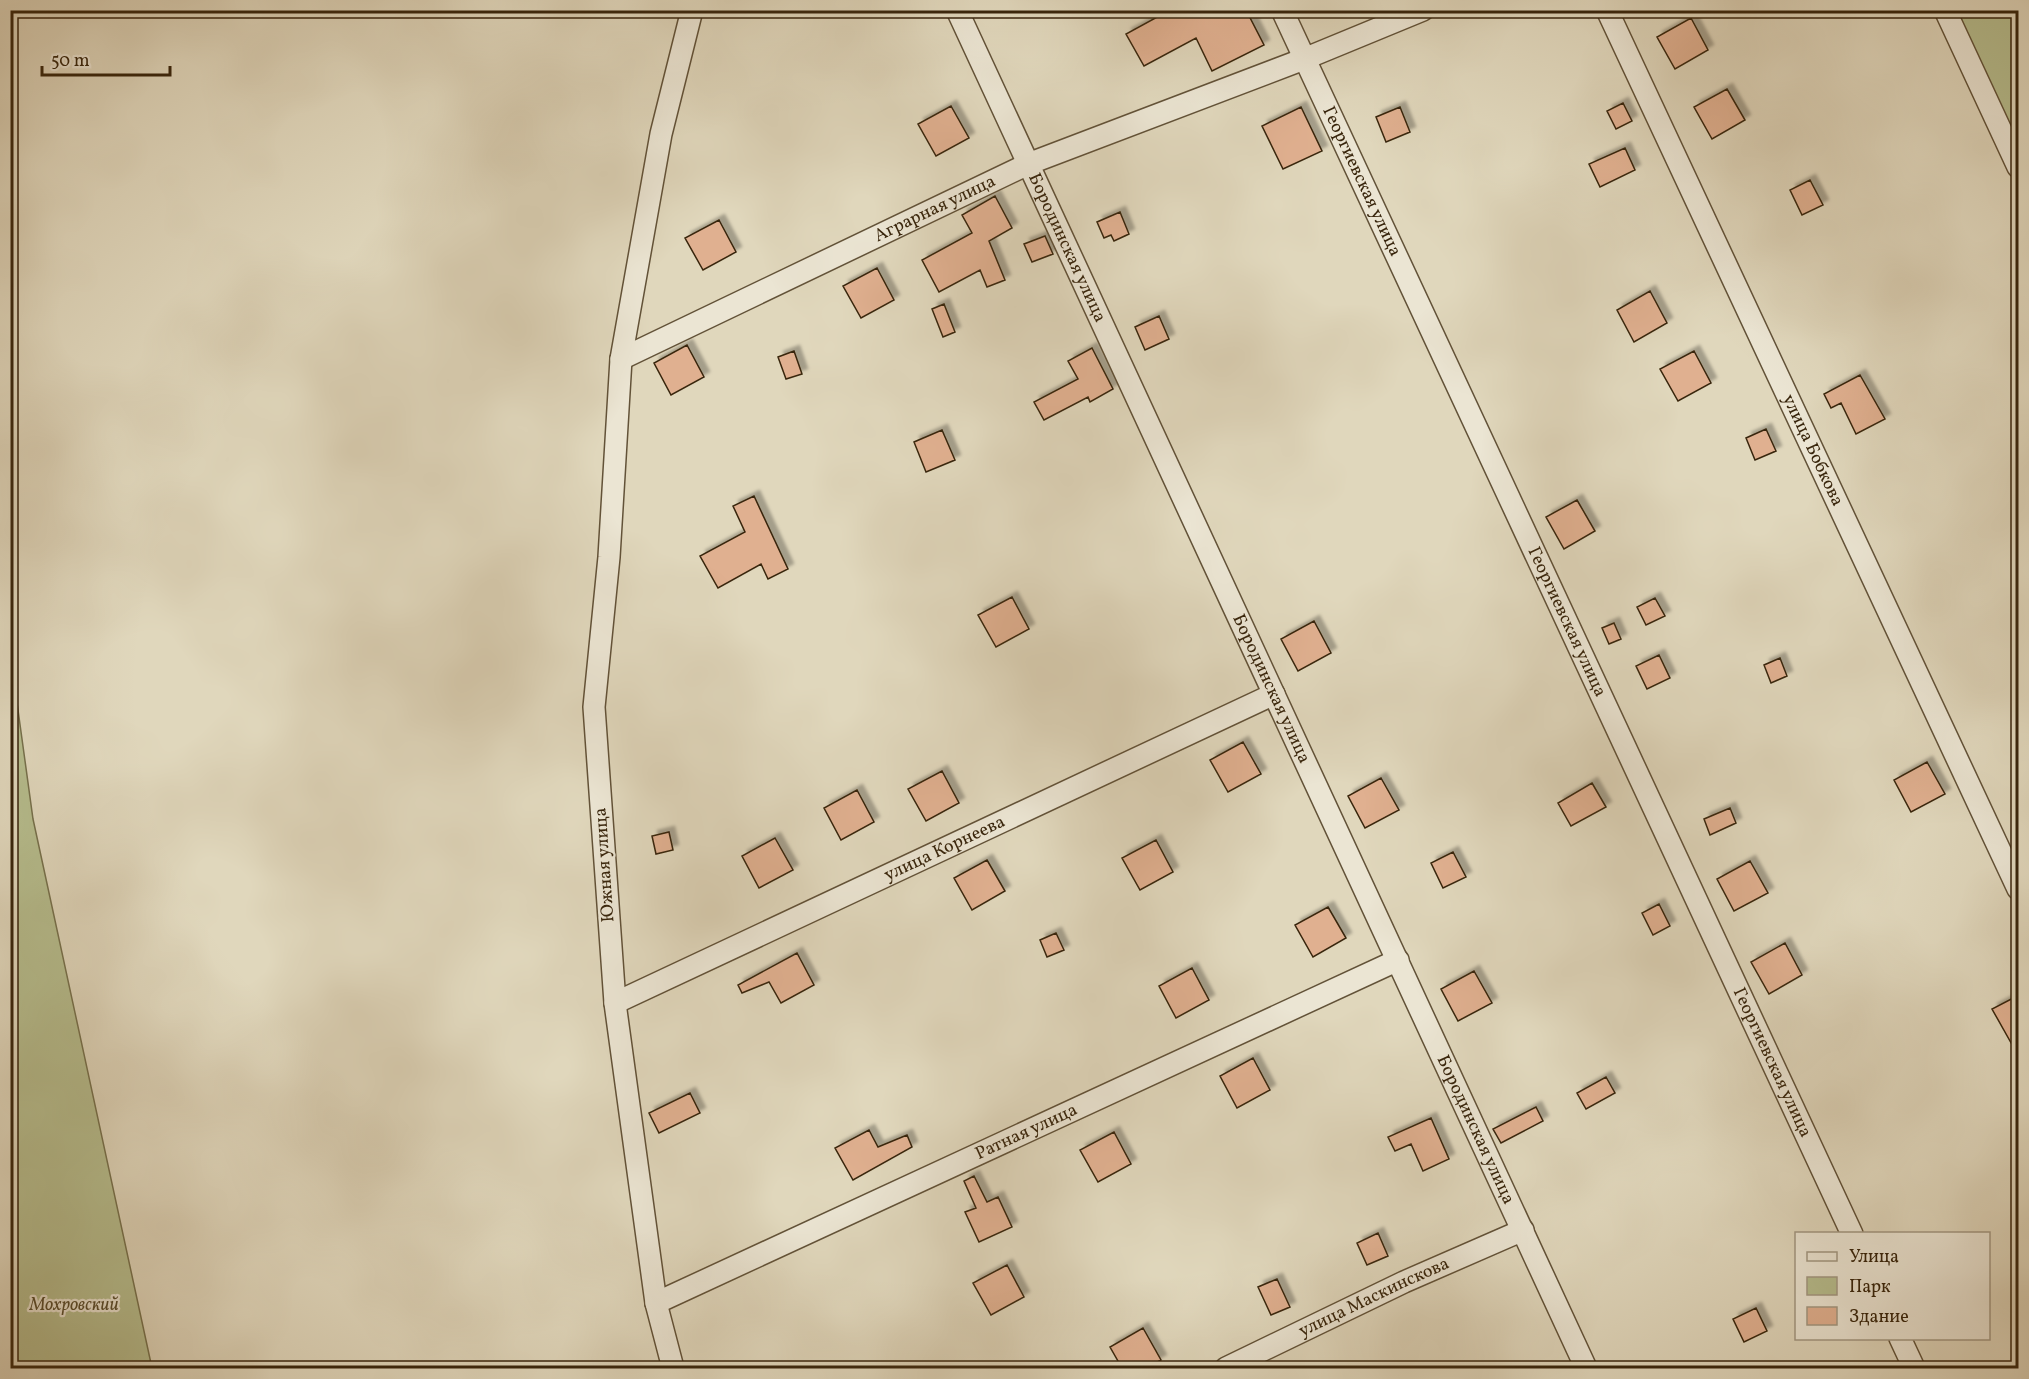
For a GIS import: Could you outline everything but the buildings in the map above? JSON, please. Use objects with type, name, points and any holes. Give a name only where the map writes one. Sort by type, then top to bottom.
[{"type":"street","name":"Южная улица","points":[[673,1368],[656,1303],[615,1003],[594,707],[609,557],[621,359],[660,134],[692,10]]},
{"type":"street","name":"Бородинская улица","points":[[957,10],[1586,1368]]},
{"type":"street","name":"Георгиевская улица","points":[[1282,10],[1852,1232]]},
{"type":"street","name":"Аграрная улица","points":[[621,359],[1029,164],[1305,59],[1424,10]]},
{"type":"street","name":"улица Бобкова","points":[[1607,10],[2019,889]]},
{"type":"street","points":[[1945,10],[2019,167]]},
{"type":"street","name":"улица Корнеева","points":[[615,1003],[1274,694]]},
{"type":"street","name":"Ратная улица","points":[[656,1303],[1398,960]]},
{"type":"street","name":"улица Маскинскова","points":[[1227,1368],[1404,1282],[1523,1230]]},
{"type":"street","points":[[1901,1340],[1914,1368]]},
{"type":"green space","points":[[1948,11],[2018,11],[2018,172]]},
{"type":"green space","name":"Мохровский","points":[[11,659],[33,819],[152,1368],[11,1368]]}]
